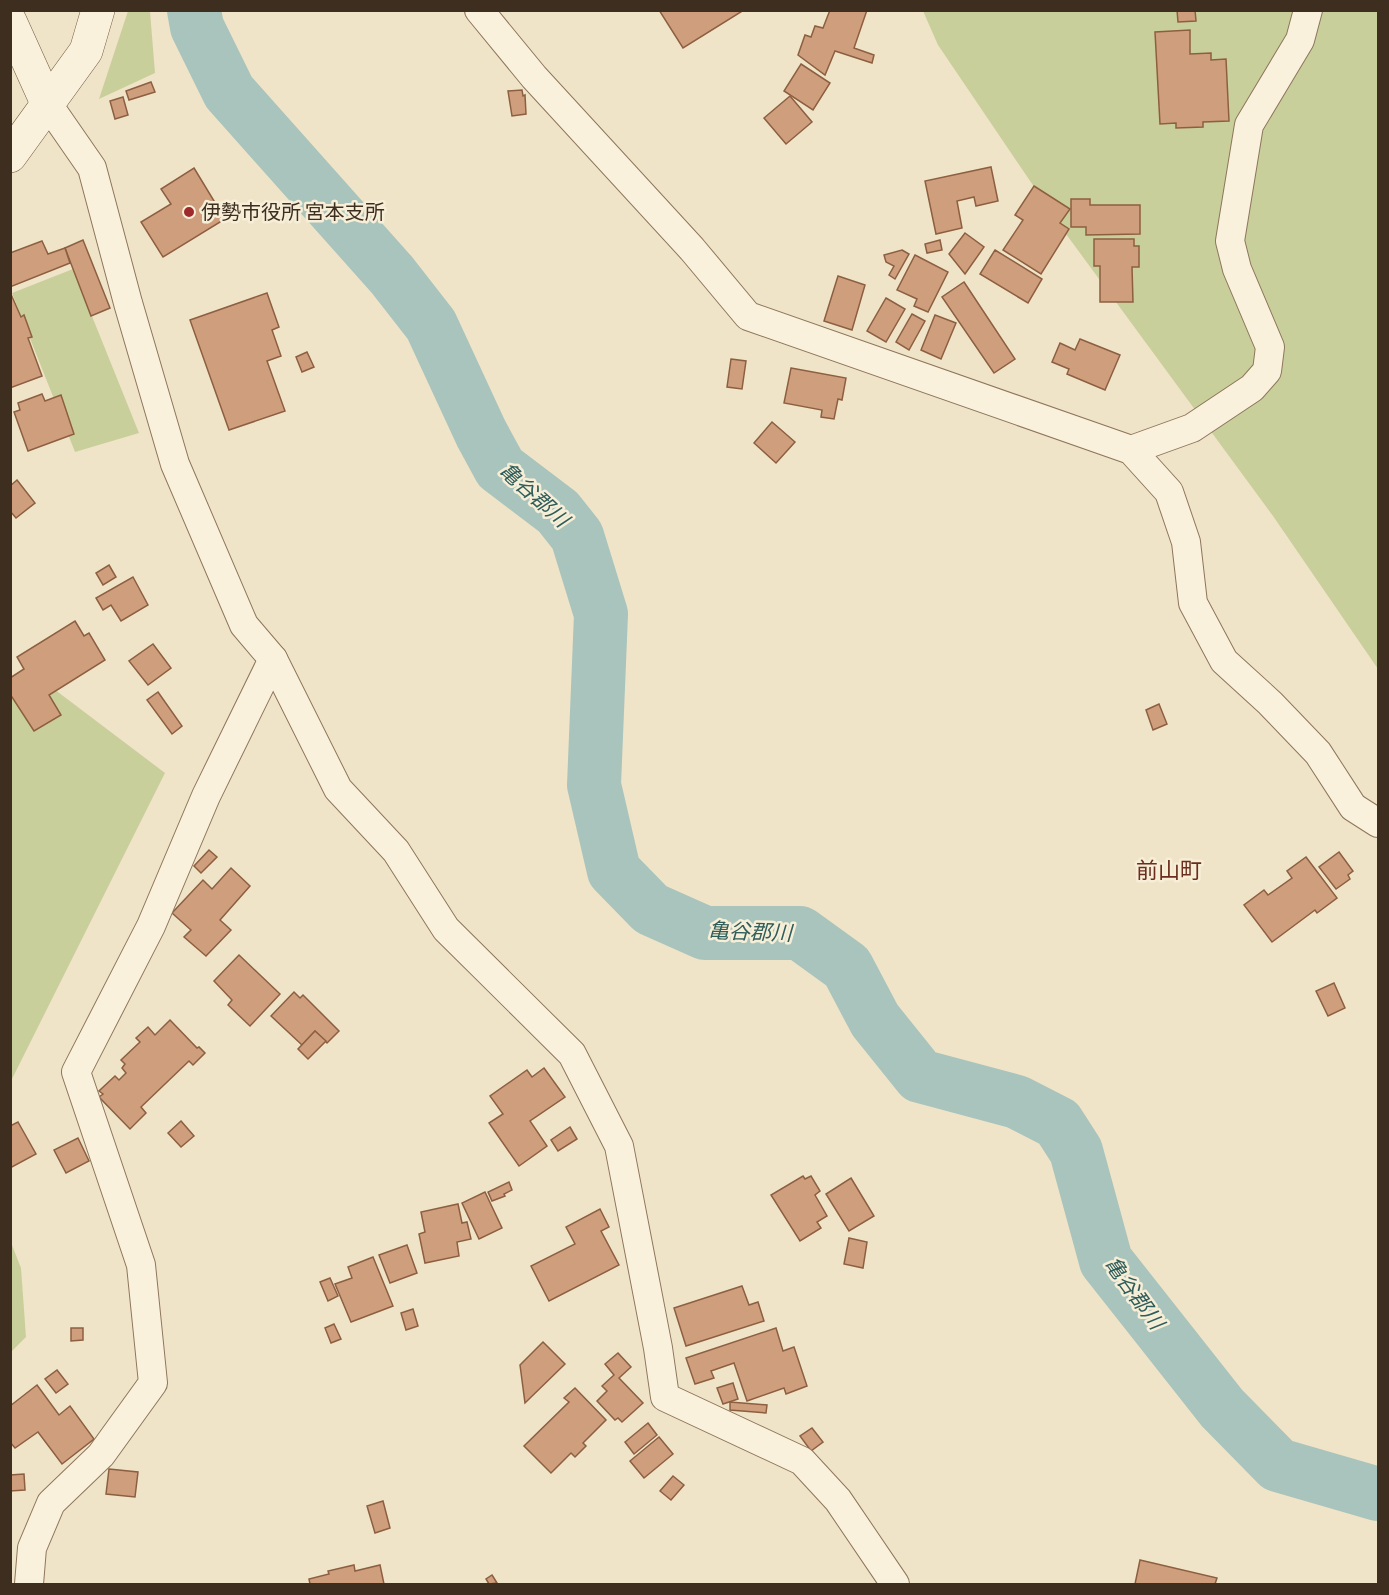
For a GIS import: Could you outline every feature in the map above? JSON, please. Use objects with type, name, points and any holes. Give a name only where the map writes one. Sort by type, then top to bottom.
[{"type":"street","points":[[10,156],[86,51],[98,10]]},
{"type":"street","points":[[479,10],[534,77],[692,249],[748,316],[1131,450],[1168,492],[1186,542],[1193,603],[1224,661],[1270,703],[1318,753],[1353,807],[1378,823]]},
{"type":"street","points":[[1131,450],[1192,428],[1252,388],[1267,370],[1270,347],[1237,269],[1230,241],[1250,125],[1300,40],[1308,10]]},
{"type":"street","points":[[10,21],[47,103],[92,168],[175,464],[244,625],[273,659],[338,789],[396,851],[446,928],[572,1054],[619,1146],[658,1348],[665,1397],[802,1461],[838,1500],[895,1584]]},
{"type":"street","points":[[29,1584],[32,1548],[51,1503],[101,1455],[153,1383],[141,1265],[76,1072],[151,926],[206,796],[273,659]]},
{"type":"green space","points":[[128,11],[150,11],[155,73],[99,99]]},
{"type":"green space","points":[[923,11],[1378,11],[1378,669],[1273,516],[1066,234],[938,45]]},
{"type":"green space","points":[[73,269],[139,433],[75,452],[12,293]]},
{"type":"green space","points":[[50,686],[165,773],[11,1081],[11,692]]},
{"type":"green space","points":[[10,1240],[21,1268],[26,1337],[11,1352]]},
{"type":"building","points":[[659,10],[744,10],[683,48]]},
{"type":"building","points":[[830,10],[867,10],[854,48],[874,55],[872,63],[835,51],[825,75],[798,55],[805,35],[811,37],[815,26],[823,28]]},
{"type":"building","points":[[1177,10],[1195,10],[1196,21],[1178,22]]},
{"type":"building","points":[[1190,30],[1190,54],[1211,53],[1211,60],[1226,59],[1229,121],[1203,122],[1203,127],[1176,128],[1176,123],[1160,124],[1155,32]]},
{"type":"building","points":[[801,64],[830,83],[813,110],[784,91]]},
{"type":"building","points":[[151,82],[155,92],[129,100],[126,91]]},
{"type":"building","points":[[522,90],[523,96],[525,95],[526,114],[512,116],[508,91]]},
{"type":"building","points":[[790,96],[812,122],[786,144],[764,118]]},
{"type":"building","points":[[123,97],[128,115],[115,119],[110,101]]},
{"type":"building","points":[[991,167],[998,201],[976,206],[974,197],[957,201],[962,228],[936,234],[925,181]]},
{"type":"building","name":"伊勢市役所 宮本支所","points":[[194,168],[225,219],[163,257],[141,222],[171,204],[161,189]]},
{"type":"building","points":[[1034,186],[1070,209],[1060,223],[1069,229],[1041,274],[1003,250],[1023,220],[1015,215]]},
{"type":"building","points":[[1071,199],[1090,199],[1090,205],[1140,205],[1140,234],[1086,235],[1086,227],[1071,227]]},
{"type":"building","points":[[965,233],[984,247],[965,274],[949,254]]},
{"type":"building","points":[[1094,239],[1134,239],[1134,246],[1139,246],[1139,267],[1132,267],[1133,302],[1100,302],[1100,266],[1094,266]]},
{"type":"building","points":[[83,240],[110,308],[91,316],[65,248]]},
{"type":"building","points":[[940,240],[942,250],[927,253],[925,244]]},
{"type":"building","points":[[42,241],[48,254],[65,248],[70,263],[10,287],[10,253]]},
{"type":"building","points":[[902,250],[909,254],[895,279],[889,275],[894,266],[886,262],[884,255]]},
{"type":"building","points":[[995,250],[1042,279],[1028,303],[980,274]]},
{"type":"building","points":[[915,255],[948,272],[928,312],[914,306],[917,299],[897,290]]},
{"type":"building","points":[[838,276],[865,285],[852,330],[824,321]]},
{"type":"building","points":[[964,282],[1015,359],[994,373],[942,297]]},
{"type":"building","points":[[10,292],[21,317],[24,315],[32,337],[28,338],[42,376],[10,388]]},
{"type":"building","points":[[267,293],[279,327],[272,330],[281,356],[267,361],[285,411],[229,430],[190,320]]},
{"type":"building","points":[[886,298],[905,309],[886,342],[867,331]]},
{"type":"building","points":[[912,314],[925,321],[909,350],[896,342]]},
{"type":"building","points":[[935,315],[956,323],[941,359],[921,350]]},
{"type":"building","points":[[1080,339],[1120,355],[1105,390],[1067,374],[1069,369],[1052,362],[1060,343],[1075,350]]},
{"type":"building","points":[[307,352],[314,367],[302,372],[296,357]]},
{"type":"building","points":[[731,359],[746,361],[742,389],[727,387]]},
{"type":"building","points":[[791,368],[846,378],[842,400],[838,399],[834,419],[821,417],[822,410],[784,403]]},
{"type":"building","points":[[42,394],[45,401],[61,395],[74,434],[28,451],[14,412],[20,410],[18,403]]},
{"type":"building","points":[[772,422],[795,442],[776,463],[754,443]]},
{"type":"building","points":[[17,480],[35,503],[16,518],[10,511],[10,486]]},
{"type":"building","points":[[109,565],[116,577],[103,585],[96,573]]},
{"type":"building","points":[[133,577],[148,605],[121,621],[111,605],[103,610],[96,598]]},
{"type":"building","points":[[75,621],[84,636],[89,633],[105,660],[49,695],[61,715],[34,731],[10,694],[10,678],[24,669],[17,657]]},
{"type":"building","points":[[153,644],[171,668],[148,685],[129,661]]},
{"type":"building","points":[[158,692],[182,726],[172,734],[147,700]]},
{"type":"building","points":[[1159,704],[1167,724],[1153,730],[1146,710]]},
{"type":"building","points":[[209,850],[217,857],[201,873],[194,866]]},
{"type":"building","points":[[1339,852],[1353,871],[1348,875],[1350,879],[1336,889],[1319,867]]},
{"type":"building","points":[[1306,857],[1337,898],[1317,913],[1315,910],[1272,942],[1244,905],[1264,890],[1268,895],[1292,878],[1287,871]]},
{"type":"building","points":[[231,868],[250,886],[220,920],[231,930],[206,956],[184,937],[191,930],[172,913],[203,880],[212,889]]},
{"type":"building","points":[[239,955],[280,994],[250,1026],[228,1005],[232,1000],[214,981]]},
{"type":"building","points":[[1334,983],[1345,1008],[1328,1016],[1316,991]]},
{"type":"building","points":[[294,992],[300,998],[303,995],[339,1031],[327,1043],[315,1031],[302,1045],[271,1016]]},
{"type":"building","points":[[170,1020],[197,1048],[199,1047],[205,1053],[193,1065],[189,1061],[141,1107],[146,1113],[130,1129],[99,1097],[103,1094],[99,1091],[115,1076],[119,1080],[126,1073],[122,1068],[125,1064],[121,1060],[140,1042],[136,1038],[148,1027],[155,1035]]},
{"type":"building","points":[[315,1031],[326,1041],[308,1059],[298,1049]]},
{"type":"building","points":[[544,1068],[565,1097],[530,1121],[547,1146],[519,1166],[489,1123],[503,1114],[490,1096],[527,1070],[532,1077]]},
{"type":"building","points":[[181,1121],[194,1136],[181,1147],[168,1133]]},
{"type":"building","points":[[18,1122],[36,1154],[10,1168],[10,1126]]},
{"type":"building","points":[[570,1127],[577,1139],[558,1151],[551,1140]]},
{"type":"building","points":[[78,1138],[89,1161],[66,1173],[54,1150]]},
{"type":"building","points":[[803,1176],[805,1179],[811,1176],[820,1191],[815,1195],[827,1216],[817,1222],[821,1228],[800,1241],[771,1195]]},
{"type":"building","points":[[851,1178],[874,1216],[849,1231],[826,1194]]},
{"type":"building","points":[[509,1182],[512,1190],[504,1194],[505,1196],[492,1201],[488,1192]]},
{"type":"building","points":[[485,1192],[502,1228],[479,1239],[462,1203]]},
{"type":"building","points":[[458,1204],[462,1223],[467,1222],[471,1239],[457,1242],[459,1256],[425,1263],[419,1234],[425,1232],[421,1212]]},
{"type":"building","points":[[600,1209],[609,1227],[601,1231],[619,1265],[549,1301],[531,1266],[575,1244],[566,1227]]},
{"type":"building","points":[[849,1238],[867,1242],[863,1268],[844,1264]]},
{"type":"building","points":[[407,1245],[417,1273],[390,1283],[379,1255]]},
{"type":"building","points":[[373,1257],[393,1306],[351,1322],[335,1284],[352,1278],[348,1267]]},
{"type":"building","points":[[330,1278],[338,1296],[328,1301],[320,1282]]},
{"type":"building","points":[[742,1286],[749,1305],[758,1302],[764,1321],[686,1346],[674,1308]]},
{"type":"building","points":[[413,1309],[418,1326],[406,1330],[401,1313]]},
{"type":"building","points":[[334,1324],[341,1339],[331,1343],[325,1328]]},
{"type":"building","points":[[71,1328],[83,1328],[83,1340],[71,1341]]},
{"type":"building","points":[[776,1328],[783,1351],[794,1347],[807,1386],[786,1394],[784,1388],[747,1401],[734,1363],[711,1371],[714,1378],[695,1384],[686,1358]]},
{"type":"building","points":[[543,1342],[565,1364],[525,1403],[520,1365]]},
{"type":"building","points":[[618,1353],[631,1367],[619,1378],[643,1403],[622,1422],[618,1418],[615,1420],[597,1401],[607,1391],[602,1386],[614,1375],[605,1364]]},
{"type":"building","points":[[57,1370],[68,1384],[56,1393],[45,1379]]},
{"type":"building","points":[[733,1383],[738,1399],[723,1404],[717,1388]]},
{"type":"building","points":[[37,1385],[59,1415],[70,1406],[94,1439],[62,1464],[38,1432],[15,1448],[10,1442],[10,1406]]},
{"type":"building","points":[[575,1388],[606,1420],[583,1443],[586,1446],[575,1457],[571,1453],[551,1473],[524,1446],[569,1402],[564,1398]]},
{"type":"building","points":[[730,1402],[767,1405],[766,1413],[730,1410]]},
{"type":"building","points":[[648,1423],[657,1435],[634,1454],[625,1442]]},
{"type":"building","points":[[812,1428],[823,1442],[811,1451],[800,1436]]},
{"type":"building","points":[[659,1437],[673,1454],[644,1478],[630,1461]]},
{"type":"building","points":[[109,1469],[138,1472],[135,1497],[106,1494]]},
{"type":"building","points":[[24,1474],[25,1490],[10,1491],[10,1475]]},
{"type":"building","points":[[673,1476],[684,1485],[671,1500],[660,1491]]},
{"type":"building","points":[[383,1501],[390,1528],[375,1533],[367,1506]]},
{"type":"building","points":[[1140,1560],[1217,1578],[1215,1584],[1135,1584]]},
{"type":"building","points":[[354,1565],[355,1571],[380,1565],[384,1584],[310,1584],[309,1579],[329,1574],[328,1571]]},
{"type":"building","points":[[492,1575],[497,1583],[489,1584],[486,1579]]},
{"type":"waterway","name":"亀谷郡川","points":[[194,10],[197,27],[229,92],[392,275],[431,325],[481,433],[500,468],[558,512],[577,536],[601,614],[594,785],[614,871],[651,909],[705,933],[800,933],[847,967],[875,1020],[920,1076],[1017,1102],[1058,1123],[1076,1151],[1106,1261],[1222,1408],[1278,1465],[1378,1494]]},
{"type":"place","name":"伊勢市役所 宮本支所","points":[[189,212]]},
{"type":"district","name":"前山町","points":[[1169,870]]}]
